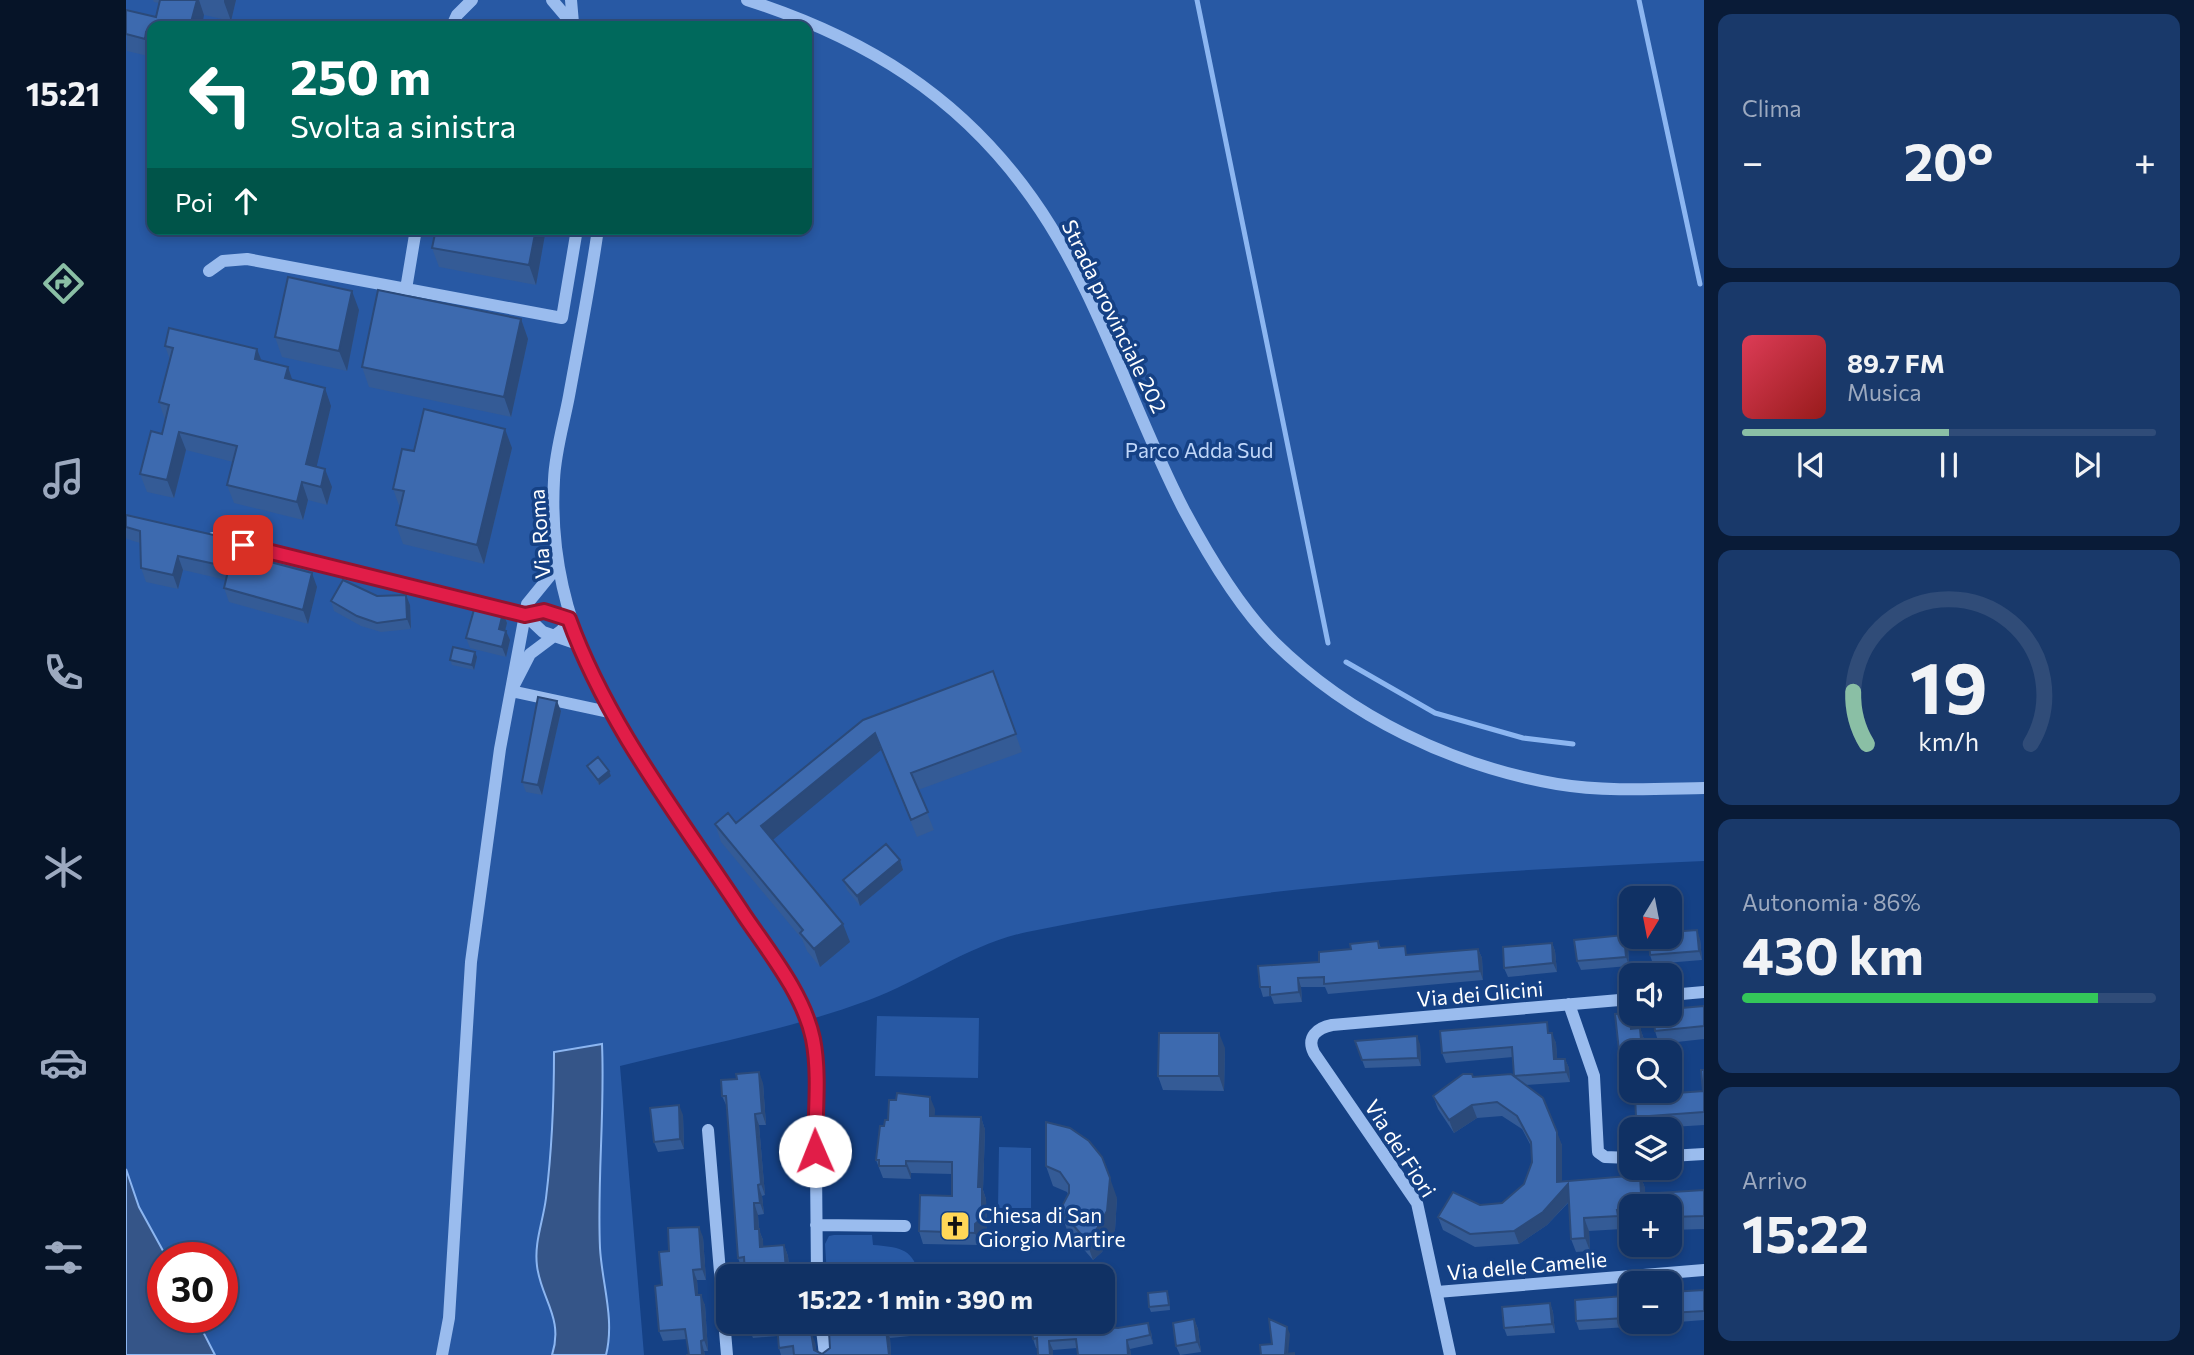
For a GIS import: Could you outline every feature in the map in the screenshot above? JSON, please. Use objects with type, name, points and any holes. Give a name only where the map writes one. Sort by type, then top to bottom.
[{"type":"street","points":[[454,21],[471,0]]},
{"type":"street","points":[[552,0],[570,21]]},
{"type":"street","points":[[571,0],[573,21]]},
{"type":"street","name":"Strada provinciale 202","points":[[747,0],[803,21]]},
{"type":"street","name":"Strada provinciale 202","points":[[812,24],[846,37],[891,63],[949,106],[1003,161],[1033,199],[1071,263],[1184,510],[1228,583],[1274,642],[1335,691],[1398,732],[1482,767],[1559,785],[1640,790],[1704,788]]},
{"type":"street","points":[[406,289],[415,235]]},
{"type":"street","points":[[209,271],[223,261],[247,259],[562,318],[577,235]]},
{"type":"street","name":"Via Roma","points":[[597,235],[554,477],[553,526],[569,619],[578,644],[613,713],[778,965],[809,1025],[815,1052],[817,1264]]},
{"type":"street","points":[[194,533],[525,615],[544,611],[569,619],[530,654],[511,691]]},
{"type":"street","points":[[442,1355],[449,1318],[471,962],[511,691],[527,604],[558,566]]},
{"type":"street","points":[[525,615],[536,628],[578,644]]},
{"type":"street","points":[[511,691],[613,713]]},
{"type":"street","points":[[1682,994],[1704,992]]},
{"type":"street","name":"Via dei Glicini","points":[[1332,1025],[1619,1000]]},
{"type":"street","points":[[1569,1004],[1594,1076],[1598,1152],[1605,1157],[1619,1158]]},
{"type":"street","name":"Via dei Fiori","points":[[1332,1025],[1317,1030],[1311,1047],[1418,1203],[1450,1355]]},
{"type":"street","points":[[708,1130],[721,1264]]},
{"type":"street","points":[[1682,1155],[1704,1154]]},
{"type":"street","points":[[816,1225],[905,1226]]},
{"type":"street","name":"Via delle Camelie","points":[[1437,1292],[1704,1270]]},
{"type":"street","points":[[726,1334],[727,1355]]},
{"type":"street","points":[[823,1334],[825,1355]]},
{"type":"green space","name":"Parco Adda Sud","points":[[126,0],[1704,0],[1704,861],[1449,875],[1195,902],[1111,916],[1006,938],[966,954],[889,992],[839,1011],[620,1066],[644,1355],[126,1355]]},
{"type":"green space","points":[[877,1016],[979,1018],[978,1078],[875,1076]]},
{"type":"green space","points":[[999,1147],[1031,1148],[1031,1208],[998,1208]]},
{"type":"green space","points":[[872,1235],[873,1245],[904,1251],[915,1264],[826,1264],[825,1244],[829,1236]]},
{"type":"shaded area","points":[[602,1044],[599,1222],[601,1261],[609,1315],[606,1355],[552,1355],[555,1342],[554,1319],[539,1278],[536,1257],[550,1161],[554,1052]]},
{"type":"shaded area","points":[[126,1169],[139,1207],[158,1242],[147,1242],[147,1333],[204,1333],[215,1355],[126,1355]]},
{"type":"building","points":[[160,0],[197,0],[191,21],[147,21],[145,39],[126,34],[126,10],[156,17]]},
{"type":"building","points":[[435,235],[535,235],[529,265],[432,248]]},
{"type":"building","points":[[288,277],[352,291],[339,351],[275,337]]},
{"type":"building","points":[[378,290],[521,319],[504,397],[362,367]]},
{"type":"building","points":[[169,328],[257,349],[255,359],[288,367],[285,378],[325,388],[306,464],[325,469],[321,487],[302,482],[297,502],[227,485],[237,446],[179,432],[167,480],[140,474],[151,431],[162,434],[169,405],[159,402],[173,348],[165,346]]},
{"type":"building","points":[[424,409],[505,429],[477,545],[396,525],[404,491],[393,489],[402,449],[414,451]]},
{"type":"building","points":[[126,515],[227,538],[225,550],[312,573],[303,610],[224,588],[229,567],[178,556],[173,575],[141,568],[140,531],[126,527]]},
{"type":"building","points":[[343,580],[377,596],[406,595],[407,619],[377,623],[357,616],[331,601]]},
{"type":"building","points":[[475,606],[503,613],[499,629],[506,631],[502,647],[466,638]]},
{"type":"building","points":[[453,647],[475,652],[472,665],[450,660]]},
{"type":"building","points":[[993,671],[1016,734],[911,773],[928,812],[911,820],[875,733],[761,826],[843,924],[814,949],[800,933],[803,930],[715,824],[728,813],[736,823],[863,720]]},
{"type":"building","points":[[538,697],[557,701],[538,785],[522,782]]},
{"type":"building","points":[[598,757],[609,771],[598,780],[587,766]]},
{"type":"building","points":[[886,844],[900,860],[857,896],[843,880]]},
{"type":"building","points":[[1697,930],[1699,951],[1650,955],[1650,949],[1682,949],[1682,931]]},
{"type":"building","points":[[1619,936],[1619,949],[1625,949],[1626,957],[1577,961],[1574,940]]},
{"type":"building","points":[[1378,941],[1379,948],[1405,946],[1406,955],[1478,949],[1480,971],[1324,984],[1324,977],[1298,978],[1299,992],[1270,995],[1270,987],[1260,987],[1258,966],[1319,962],[1319,952],[1351,949],[1350,944]]},
{"type":"building","points":[[1552,943],[1553,963],[1504,968],[1503,947]]},
{"type":"building","points":[[1704,1006],[1704,1026],[1655,1031],[1654,1026],[1682,1026],[1682,1008]]},
{"type":"building","points":[[1615,1014],[1619,1014],[1619,1026],[1640,1028],[1641,1040],[1619,1040],[1619,1051]]},
{"type":"building","points":[[1547,1022],[1548,1033],[1552,1033],[1554,1059],[1565,1059],[1566,1072],[1514,1076],[1512,1047],[1442,1053],[1440,1031]]},
{"type":"building","points":[[1159,1033],[1219,1033],[1219,1076],[1158,1076]]},
{"type":"building","points":[[1417,1036],[1418,1058],[1362,1060],[1355,1041]]},
{"type":"building","points":[[1701,1070],[1704,1070],[1704,1112],[1636,1117],[1635,1103],[1682,1103],[1682,1093],[1703,1091]]},
{"type":"building","points":[[759,1072],[762,1113],[755,1114],[761,1184],[758,1185],[760,1203],[754,1203],[755,1229],[759,1229],[760,1247],[784,1245],[786,1264],[744,1264],[744,1257],[738,1258],[726,1096],[722,1096],[721,1080],[737,1079],[736,1074]]},
{"type":"building","points":[[1463,1074],[1472,1074],[1473,1077],[1511,1074],[1543,1098],[1557,1132],[1557,1182],[1619,1177],[1619,1180],[1640,1180],[1641,1194],[1619,1194],[1618,1216],[1584,1218],[1585,1238],[1571,1239],[1568,1184],[1543,1212],[1514,1231],[1470,1234],[1438,1217],[1453,1192],[1480,1205],[1502,1203],[1524,1184],[1532,1162],[1531,1142],[1517,1116],[1497,1102],[1472,1105],[1449,1120],[1433,1096]]},
{"type":"building","points":[[897,1093],[930,1097],[930,1116],[981,1117],[978,1187],[982,1187],[982,1218],[975,1224],[975,1233],[919,1231],[920,1195],[952,1196],[952,1162],[906,1161],[906,1166],[879,1166],[879,1160],[876,1160],[880,1126],[884,1126],[885,1120],[888,1120],[889,1100],[896,1100]]},
{"type":"building","points":[[679,1105],[680,1139],[654,1142],[650,1108]]},
{"type":"building","points":[[1046,1122],[1070,1128],[1089,1141],[1102,1157],[1110,1178],[1107,1211],[1095,1232],[1086,1240],[1060,1210],[1069,1193],[1069,1185],[1060,1172],[1046,1166]]},
{"type":"building","points":[[1704,1190],[1704,1216],[1682,1217],[1682,1194],[1641,1194]]},
{"type":"building","points":[[699,1227],[702,1269],[693,1270],[696,1295],[701,1295],[704,1340],[701,1341],[702,1355],[689,1355],[685,1329],[659,1331],[655,1286],[662,1285],[659,1252],[669,1251],[668,1228]]},
{"type":"building","points":[[1704,1290],[1704,1311],[1682,1312],[1682,1291]]},
{"type":"building","points":[[1167,1291],[1169,1305],[1149,1307],[1148,1293]]},
{"type":"building","points":[[1619,1296],[1619,1318],[1576,1321],[1575,1300]]},
{"type":"building","points":[[1550,1303],[1552,1324],[1504,1328],[1502,1307]]},
{"type":"building","points":[[1194,1319],[1197,1342],[1176,1346],[1173,1323]]},
{"type":"building","points":[[1269,1319],[1287,1327],[1285,1354],[1294,1355],[1261,1355],[1260,1345],[1272,1344]]},
{"type":"building","points":[[1148,1323],[1150,1335],[1127,1340],[1128,1355],[1078,1355],[1076,1339],[1049,1341],[1050,1355],[1038,1355],[1037,1338],[1033,1339],[1032,1334],[1115,1334],[1115,1328]]},
{"type":"building","points":[[778,1334],[811,1334],[814,1350],[822,1354],[830,1348],[829,1334],[887,1334],[889,1355],[794,1355],[793,1346],[779,1348]]},
{"type":"waterway","points":[[1197,0],[1328,643]]},
{"type":"waterway","points":[[1639,0],[1700,284]]},
{"type":"waterway","points":[[1346,662],[1435,713],[1523,738],[1573,744]]},
{"type":"place","name":"Chiesa di San Giorgio Martire","points":[[955,1226]]},
{"type":"route","points":[[243,545],[525,615],[544,611],[569,619],[595,681],[620,726],[778,965],[809,1025],[815,1052],[815,1151]]}]
